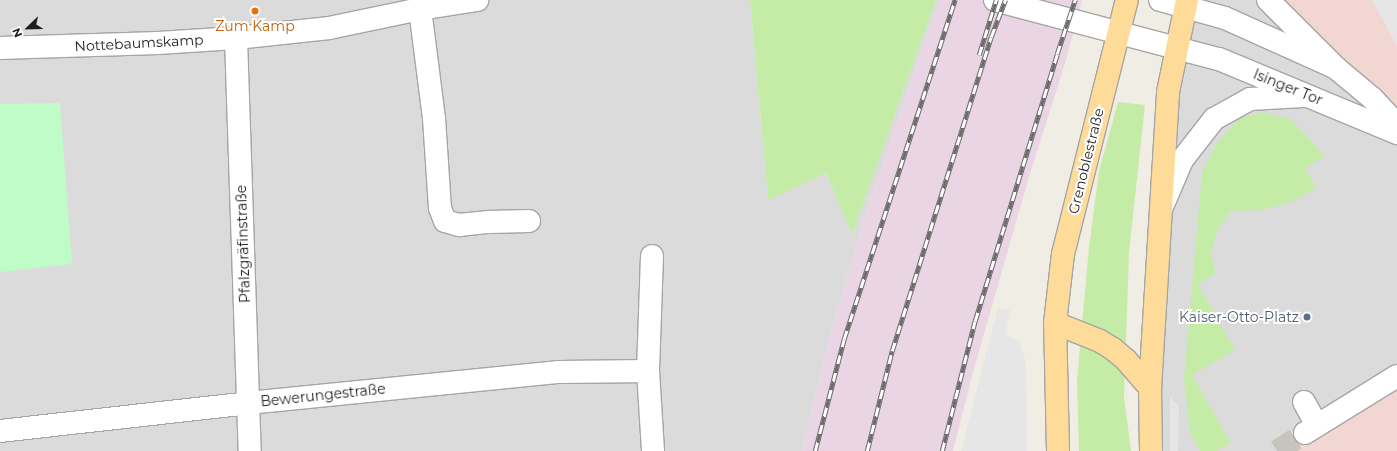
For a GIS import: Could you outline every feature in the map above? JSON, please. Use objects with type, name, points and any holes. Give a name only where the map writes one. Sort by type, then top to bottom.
[{"type":"main road","name":"Grenoblestraße","points":[[1058,451],[1055,323],[1063,254],[1127,0]]},
{"type":"main road","points":[[1150,451],[1150,388],[1168,92],[1186,3]]},
{"type":"main road","points":[[1055,323],[1100,340],[1126,360],[1150,388]]},
{"type":"street","name":"Nottebaumskamp","points":[[420,9],[441,0]]},
{"type":"street","name":"Nottebaumskamp","points":[[0,48],[158,43],[236,38],[329,28],[420,9],[477,0]]},
{"type":"street","points":[[995,0],[1118,31],[1176,48]]},
{"type":"street","points":[[1160,0],[1186,3],[1225,18],[1336,68]]},
{"type":"street","points":[[1268,0],[1336,68],[1372,98],[1397,125]]},
{"type":"street","points":[[420,9],[434,118],[440,208],[445,222],[459,226],[489,222],[529,221]]},
{"type":"street","name":"Pfalzgräfinstraße","points":[[236,38],[250,451]]},
{"type":"street","name":"Isinger Tor","points":[[1176,48],[1219,59],[1310,95],[1397,133]]},
{"type":"street","points":[[1160,212],[1182,160],[1214,119],[1250,99],[1310,95]]},
{"type":"street","points":[[652,256],[648,371],[653,451]]},
{"type":"street","name":"Bewerungestraße","points":[[0,431],[248,403],[560,372],[648,371]]},
{"type":"street","points":[[1304,402],[1311,429],[1397,376]]},
{"type":"shaded area","points":[[0,0],[750,0],[768,200],[826,173],[852,233],[936,0],[941,0],[932,20],[868,207],[830,335],[802,451],[0,451]]},
{"type":"shaded area","points":[[941,0],[1082,0],[1066,60],[1029,177],[973,372],[953,451],[802,451],[830,335],[868,207],[932,20]]},
{"type":"shaded area","points":[[1194,0],[1276,0],[1397,117],[1397,383],[1284,451],[1153,451],[1171,99]]},
{"type":"shaded area","points":[[1276,0],[1397,0],[1397,117]]},
{"type":"shaded area","points":[[1372,0],[1397,0],[1397,46]]},
{"type":"shaded area","points":[[998,308],[1010,310],[1005,335],[1019,341],[1026,363],[1027,451],[961,451]]},
{"type":"shaded area","points":[[1397,383],[1397,451],[1284,451]]},
{"type":"shaded area","points":[[1170,397],[1179,407],[1178,451],[1170,451]]},
{"type":"green space","points":[[750,0],[936,0],[852,234],[826,173],[768,200]]},
{"type":"green space","points":[[1118,102],[1145,105],[1129,252],[1124,397],[1131,451],[1079,451],[1077,380],[1089,247],[1099,171]]},
{"type":"green space","points":[[60,103],[72,264],[0,272],[0,104]]},
{"type":"green space","points":[[1262,112],[1291,119],[1325,156],[1305,168],[1316,188],[1289,203],[1261,210],[1231,211],[1217,231],[1211,253],[1216,273],[1198,284],[1235,350],[1192,375],[1231,443],[1216,451],[1200,451],[1190,433],[1184,379],[1202,172],[1217,143],[1240,118]]},
{"type":"tunnel","points":[[1277,451],[1305,433]]},
{"type":"railway","points":[[815,451],[844,339],[955,0]]},
{"type":"railway","points":[[979,55],[996,0]]},
{"type":"railway","points":[[867,451],[892,351],[991,37],[1005,0]]},
{"type":"railway","points":[[942,451],[975,321],[1075,0]]},
{"type":"place","name":"Zum Kamp","points":[[255,11]]},
{"type":"place","name":"Kaiser-Otto-Platz","points":[[1307,317]]}]
